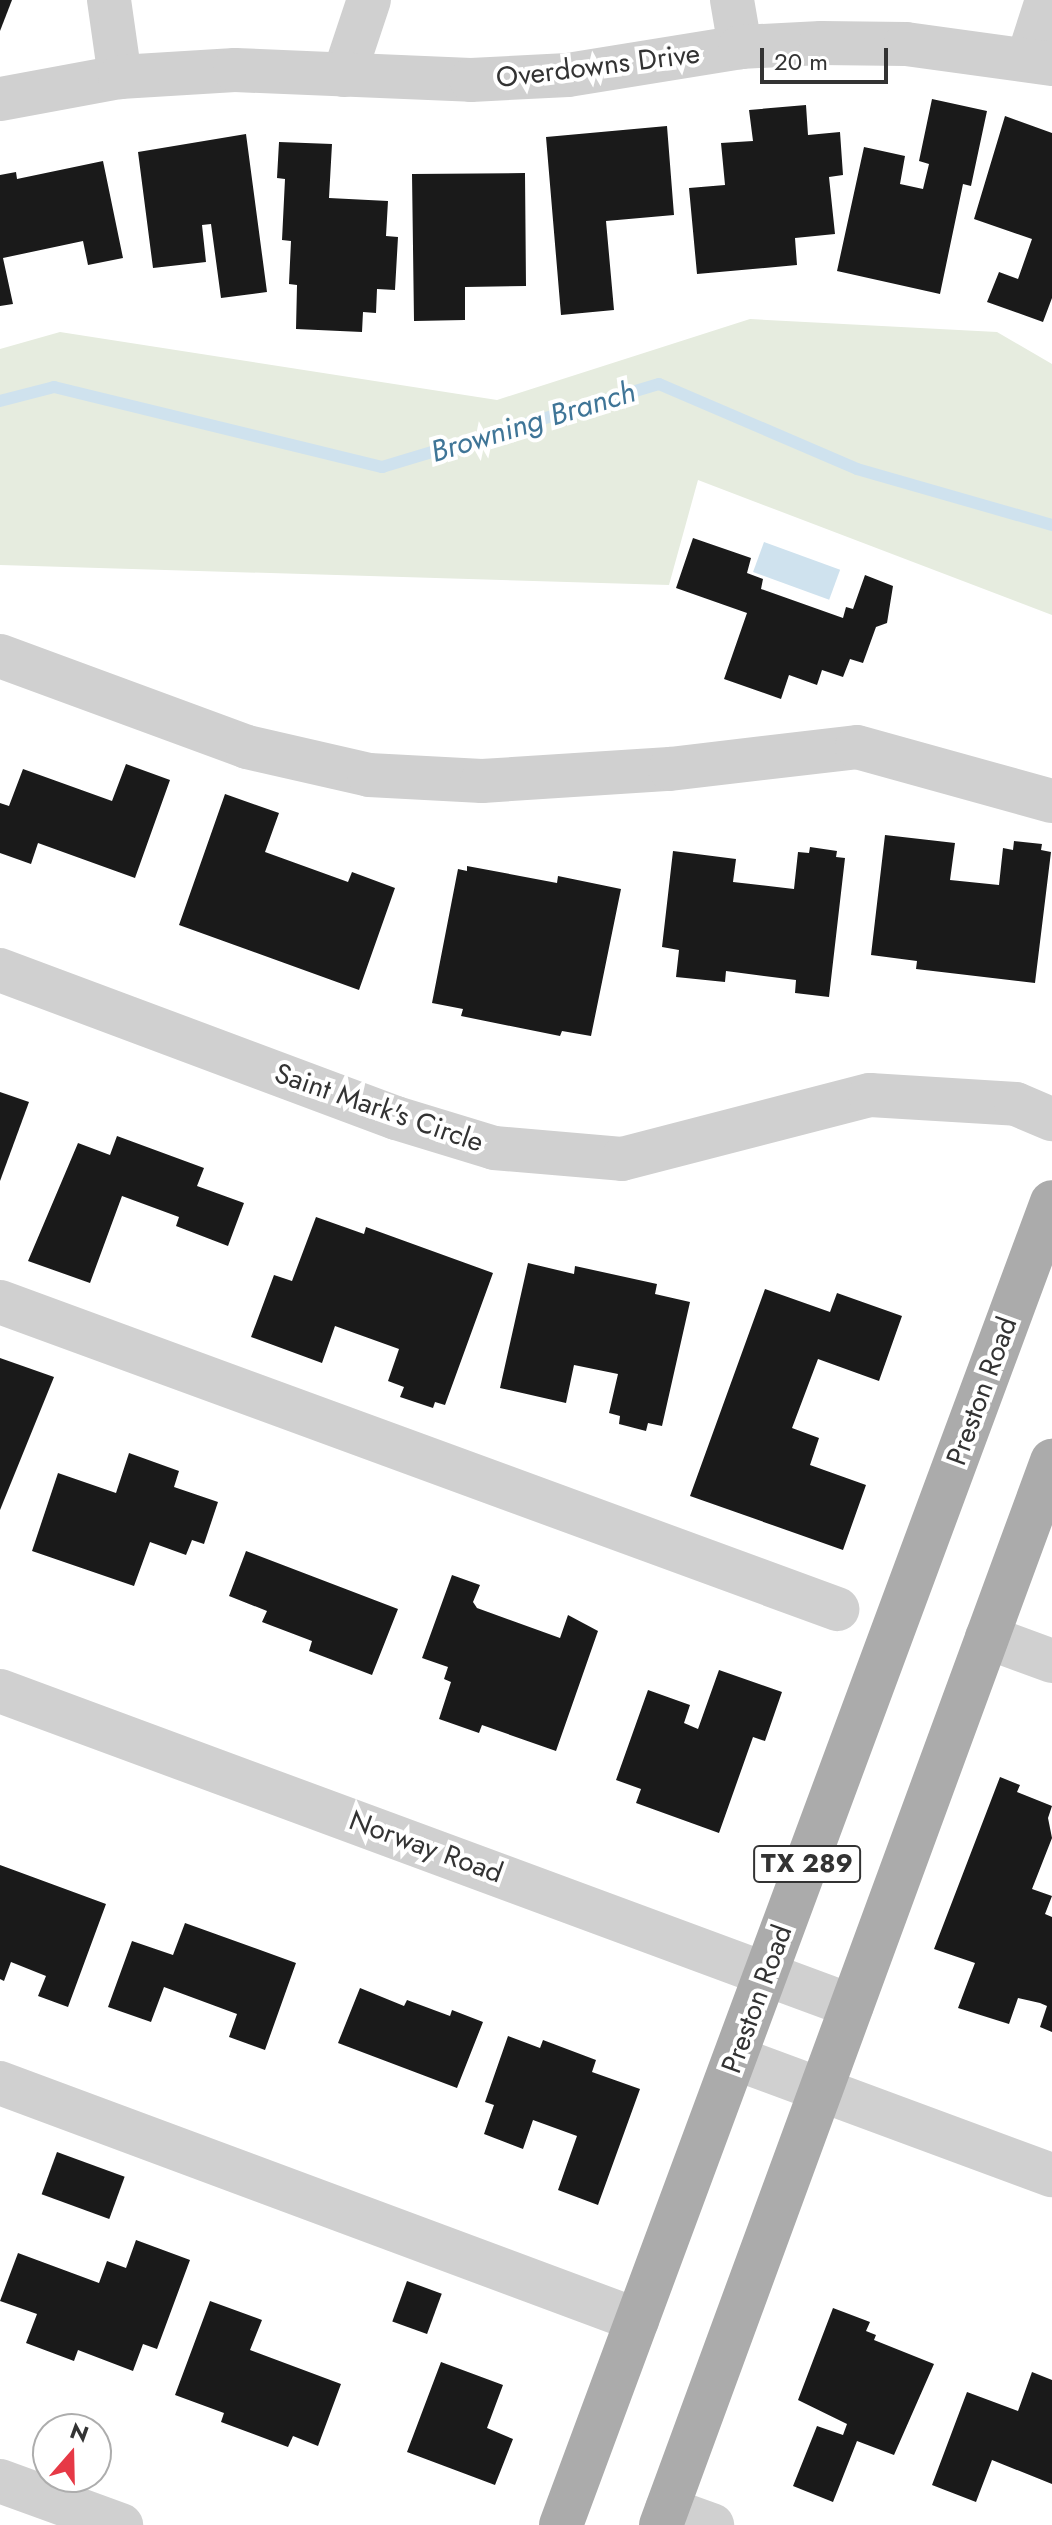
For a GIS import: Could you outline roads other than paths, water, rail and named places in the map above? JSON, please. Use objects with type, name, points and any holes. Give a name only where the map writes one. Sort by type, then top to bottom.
[{"type":"main road","name":"Preston Road","points":[[561,2525],[1052,1202]]},
{"type":"main road","name":"TX 289","points":[[664,2517],[1052,1461]]},
{"type":"street","points":[[109,0],[120,77]]},
{"type":"street","points":[[344,75],[369,0]]},
{"type":"street","points":[[732,0],[740,47]]},
{"type":"street","points":[[1040,62],[1047,0]]},
{"type":"street","name":"Overdowns Drive","points":[[0,99],[120,77],[235,70],[471,80],[568,75],[740,47],[906,44],[1040,62]]},
{"type":"street","points":[[0,656],[247,747],[369,775],[482,781],[670,769],[857,747],[1052,801]]},
{"type":"street","name":"Saint Mark's Circle","points":[[0,970],[396,1118],[494,1148],[622,1159],[870,1095],[1016,1104],[1052,1119]]},
{"type":"street","points":[[0,1302],[837,1609]]},
{"type":"street","points":[[987,1637],[1052,1661]]},
{"type":"street","name":"Norway Road","points":[[0,1691],[852,2006]]},
{"type":"street","points":[[735,2058],[1052,2175]]},
{"type":"street","points":[[0,2083],[637,2320]]},
{"type":"street","points":[[0,2481],[121,2525]]},
{"type":"street","points":[[664,2517],[712,2525]]},
{"type":"water","points":[[764,542],[840,570],[829,600],[753,572]]},
{"type":"waterway","name":"Browning Branch","points":[[0,401],[54,387],[382,467],[659,384],[857,469],[1052,525]]}]
